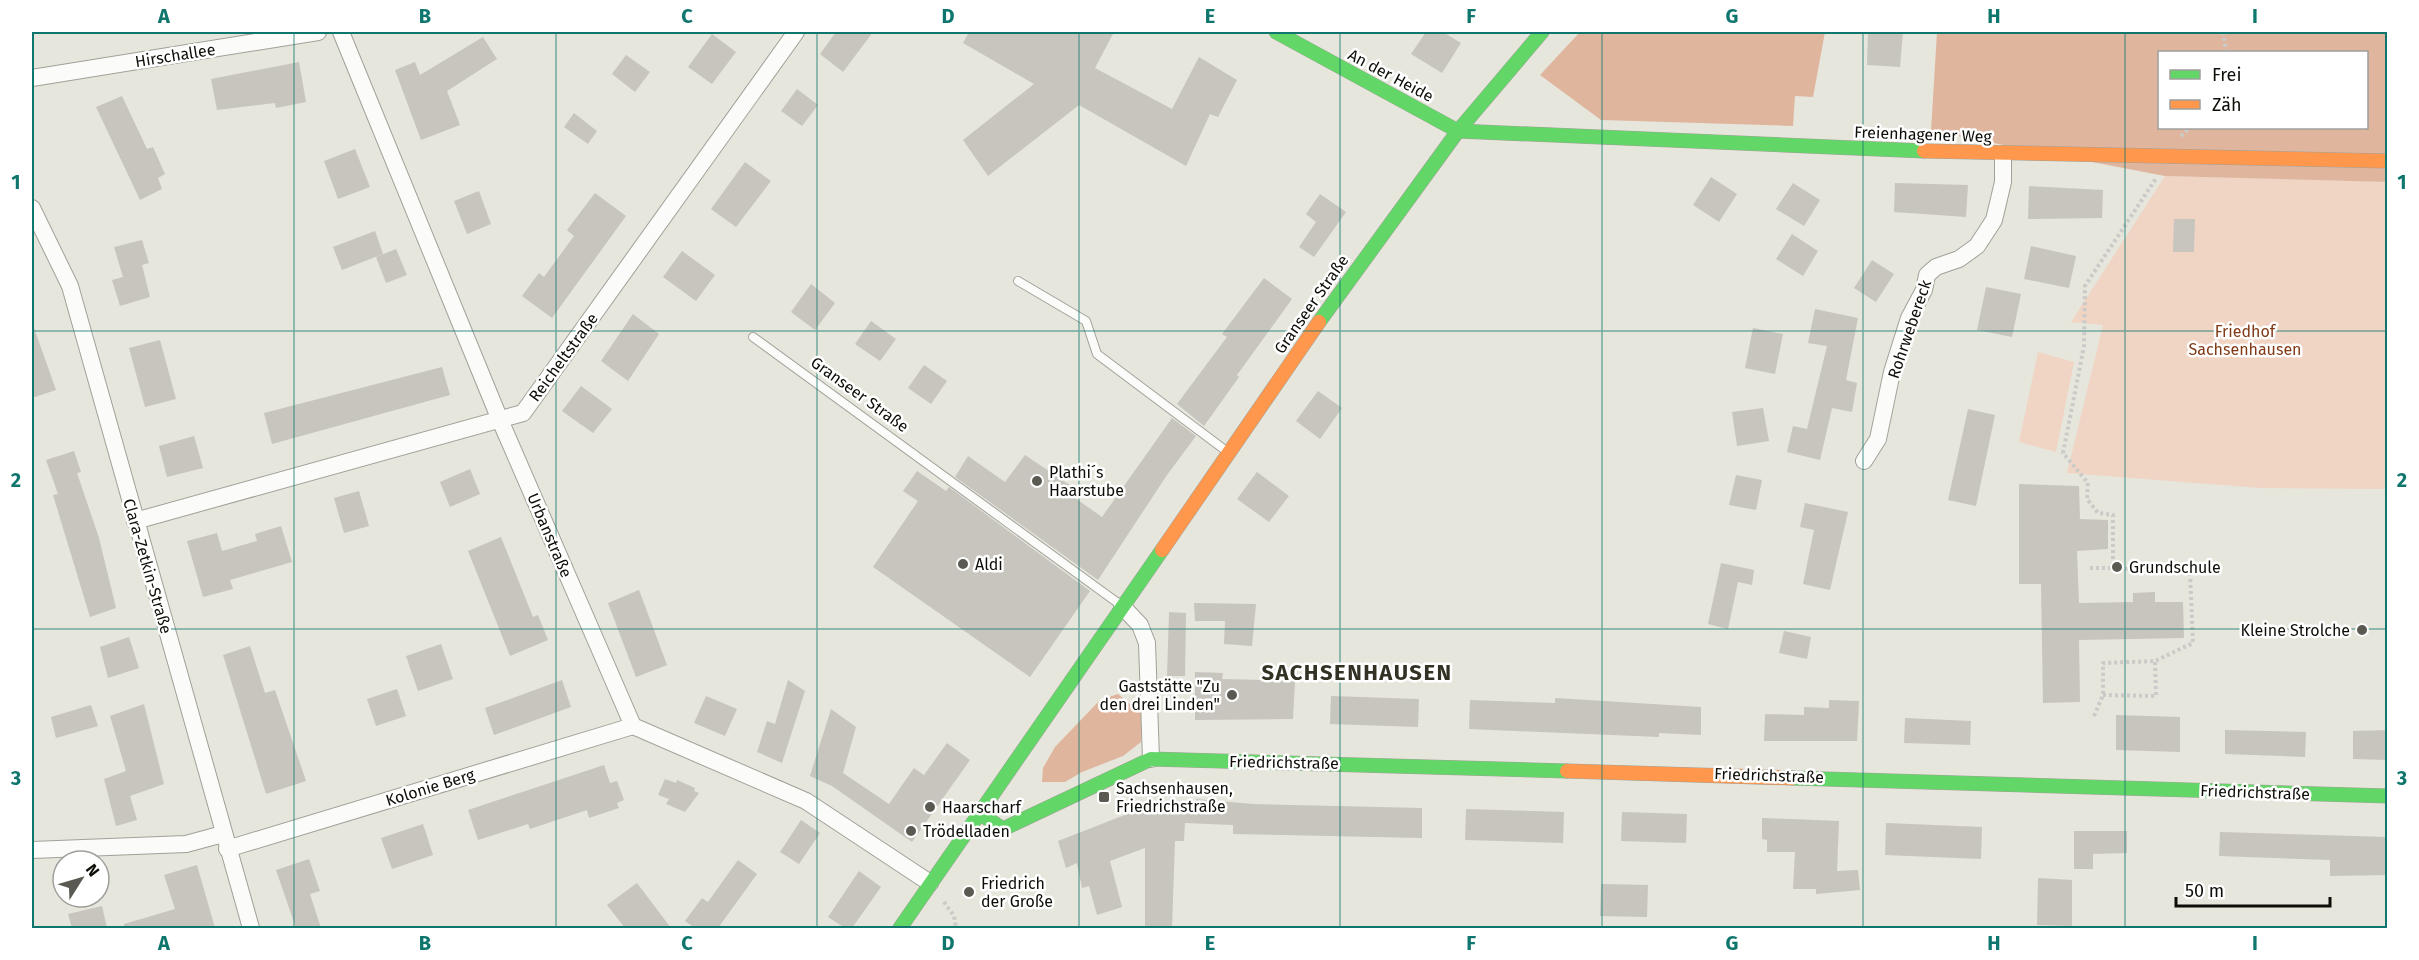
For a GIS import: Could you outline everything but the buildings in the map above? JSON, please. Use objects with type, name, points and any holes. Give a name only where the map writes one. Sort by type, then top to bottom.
[{"type":"street","name":"Hirschallee","points":[[32,78],[318,32]]},
{"type":"street","name":"Urbanstraße","points":[[341,32],[500,420],[633,726]]},
{"type":"street","name":"Reicheltstraße","points":[[135,520],[523,413],[796,32]]},
{"type":"street","name":"An der Heide","points":[[1276,32],[1458,131]]},
{"type":"street","name":"Granseer Straße","points":[[900,928],[1368,250],[1458,131],[1542,32]]},
{"type":"street","name":"Freienhagener Weg","points":[[1458,131],[2003,154],[2388,161]]},
{"type":"street","name":"Rohrwebereck","points":[[1864,461],[1878,439],[1892,372],[1909,318],[1924,290],[1927,275],[1936,267],[1959,259],[1977,246],[1994,220],[2003,182],[2003,154]]},
{"type":"street","name":"Clara-Zetkin-Straße","points":[[32,208],[70,286],[251,928]]},
{"type":"street","points":[[1122,606],[1140,625],[1147,643],[1151,759]]},
{"type":"street","points":[[633,726],[806,801],[930,884]]},
{"type":"street","name":"Kolonie Berg","points":[[32,850],[225,841],[633,726]]},
{"type":"street","name":"Friedrichstraße","points":[[979,813],[1003,829],[1151,759],[2388,795]]},
{"type":"lane","points":[[1018,281],[1086,321],[1097,354],[1229,453]]},
{"type":"lane","name":"Granseer Straße","points":[[753,337],[1122,606]]},
{"type":"path","points":[[2223,32],[2226,51]]},
{"type":"path","points":[[2113,568],[2113,515],[2098,513],[2087,500],[2088,483],[2063,453],[2084,346],[2085,286],[2161,172],[2164,156]]},
{"type":"path","points":[[2090,568],[2190,572],[2193,643],[2155,661],[2103,663],[2103,695],[2094,716]]},
{"type":"path","points":[[2103,695],[2156,696],[2155,661]]},
{"type":"path","points":[[944,902],[954,916],[956,928]]},
{"type":"green space","name":"Friedhof Sachsenhausen","points":[[2165,176],[2387,182],[2387,489],[2260,488],[2067,473],[2103,325],[2071,322]]},
{"type":"green space","points":[[2038,352],[2074,362],[2056,452],[2019,442]]},
{"type":"shaded area","points":[[1580,32],[1825,32],[1813,97],[1795,96],[1793,126],[1601,120],[1540,75]]},
{"type":"shaded area","points":[[1937,32],[2387,32],[2387,182],[2165,176],[1931,131]]},
{"type":"shaded area","points":[[1118,694],[1141,713],[1141,742],[1123,756],[1082,772],[1065,782],[1042,782],[1043,768],[1055,747],[1100,700]]},
{"type":"traffic: fast","points":[[1276,32],[1458,131],[1924,151]]},
{"type":"traffic: fast","points":[[1319,322],[1458,131],[1542,32]]},
{"type":"traffic: fast","points":[[900,928],[1162,550]]},
{"type":"traffic: fast","points":[[979,813],[1003,829],[1151,759],[1567,771]]},
{"type":"traffic: fast","points":[[1792,778],[2388,796]]},
{"type":"traffic: slow","points":[[1924,151],[2388,161]]},
{"type":"traffic: slow","points":[[1162,550],[1319,322]]},
{"type":"traffic: slow","points":[[1567,771],[1792,778]]},
{"type":"place","name":"Plathi´s Haarstube","points":[[1037,481]]},
{"type":"place","name":"Aldi","points":[[963,564]]},
{"type":"place","name":"Grundschule","points":[[2117,567]]},
{"type":"place","name":"Kleine Strolche","points":[[2362,630]]},
{"type":"place","name":"Gaststätte \"Zu den drei Linden\"","points":[[1232,695]]},
{"type":"place","name":"Sachsenhausen, Friedrichstraße","points":[[1104,797]]},
{"type":"place","name":"Haarscharf","points":[[930,807]]},
{"type":"place","name":"Trödelladen","points":[[911,831]]},
{"type":"place","name":"Friedrich der Große","points":[[969,892]]},
{"type":"district","name":"SACHSENHAUSEN","points":[[1357,672]]}]
